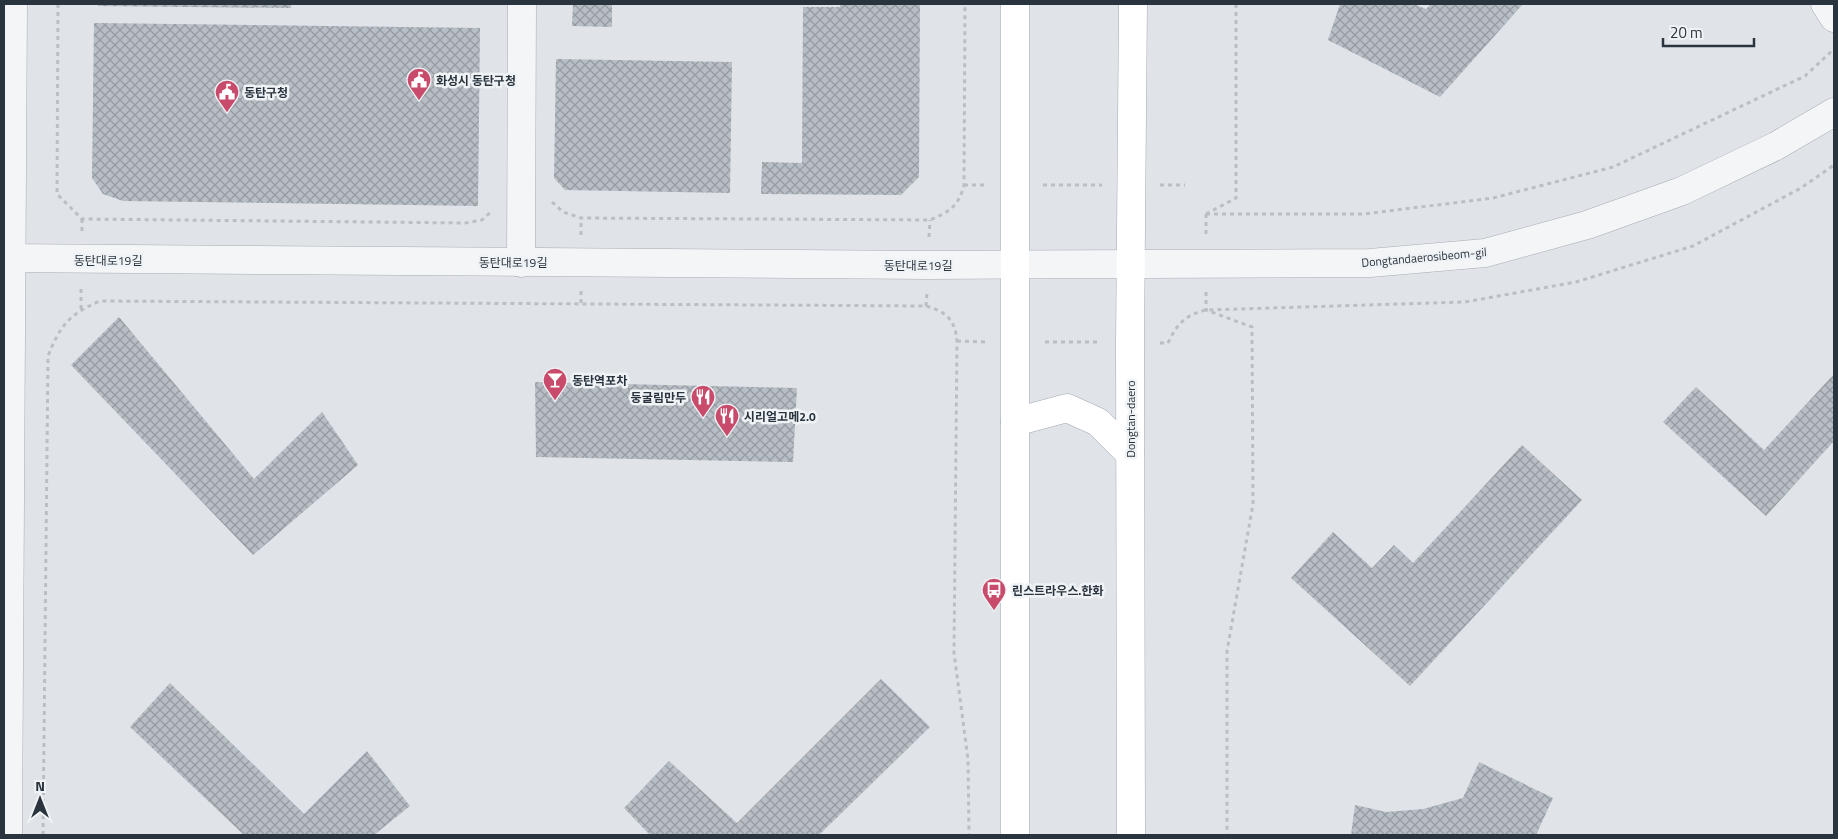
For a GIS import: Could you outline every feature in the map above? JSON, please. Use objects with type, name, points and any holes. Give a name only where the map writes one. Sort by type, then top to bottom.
[{"type":"main road","points":[[1015,4],[1015,835]]},
{"type":"main road","name":"Dongtan-daero","points":[[1131,835],[1130,342],[1133,4]]},
{"type":"main road","points":[[1015,422],[1066,408],[1098,422],[1130,454]]},
{"type":"street","points":[[8,835],[6,260],[13,4]]},
{"type":"street","points":[[521,262],[522,4]]},
{"type":"street","points":[[1825,4],[1834,18]]},
{"type":"street","name":"Dongtandaerosibeom-gil","points":[[1015,264],[1370,262],[1485,253],[1587,225],[1682,191],[1776,146],[1834,112]]},
{"type":"street","name":"동탄대로19길","points":[[6,260],[1015,264]]},
{"type":"path","points":[[58,4],[57,194],[82,219],[465,223],[482,220],[494,209]]},
{"type":"path","points":[[549,195],[551,200],[563,212],[581,218],[930,220],[955,207],[961,198],[964,185],[966,4]]},
{"type":"path","points":[[1236,4],[1236,198],[1206,214],[1364,214],[1493,198],[1613,167],[1805,76],[1834,49]]},
{"type":"path","points":[[964,185],[1185,185]]},
{"type":"path","points":[[43,835],[48,356],[56,336],[67,320],[81,309],[100,301],[926,306],[941,310],[949,316],[955,326],[956,342],[954,653],[968,759],[969,835]]},
{"type":"path","points":[[1206,310],[1252,327],[1253,504],[1227,651],[1226,835]]},
{"type":"path","points":[[956,342],[1168,343]]},
{"type":"building","points":[[98,4],[291,4],[291,8],[98,6]]},
{"type":"building","points":[[573,4],[612,4],[612,27],[572,26]]},
{"type":"building","points":[[840,4],[920,4],[919,177],[901,195],[761,194],[762,162],[802,163],[803,7],[840,7]]},
{"type":"building","points":[[1340,4],[1414,4],[1426,9],[1431,4],[1523,4],[1440,97],[1328,40]]},
{"type":"building","points":[[94,23],[480,28],[478,206],[123,201],[103,194],[92,178]]},
{"type":"building","points":[[556,59],[732,62],[730,193],[565,190],[554,178]]},
{"type":"building","points":[[119,317],[254,479],[322,412],[358,465],[253,555],[71,365]]},
{"type":"building","points":[[1834,374],[1834,441],[1766,516],[1663,422],[1696,387],[1764,450]]},
{"type":"building","points":[[535,382],[797,388],[793,462],[536,457]]},
{"type":"building","points":[[1522,445],[1582,500],[1410,686],[1291,578],[1333,532],[1372,568],[1394,545],[1413,563]]},
{"type":"building","points":[[881,679],[930,727],[819,835],[650,835],[624,808],[669,761],[737,823]]},
{"type":"building","points":[[170,683],[304,814],[367,751],[410,806],[374,835],[244,835],[130,727]]},
{"type":"building","points":[[1479,762],[1553,798],[1536,835],[1351,835],[1355,805],[1386,812],[1423,809],[1463,798]]},
{"type":"place","name":"화성시 동탄구청","points":[[419,101]]},
{"type":"place","name":"동탄구청","points":[[227,113]]},
{"type":"place","name":"동탄역포차","points":[[555,401]]},
{"type":"place","name":"둥굴림만두","points":[[703,418]]},
{"type":"place","name":"시리얼고메2.0","points":[[727,437]]},
{"type":"place","name":"린스트라우스.한화","points":[[994,611]]}]
